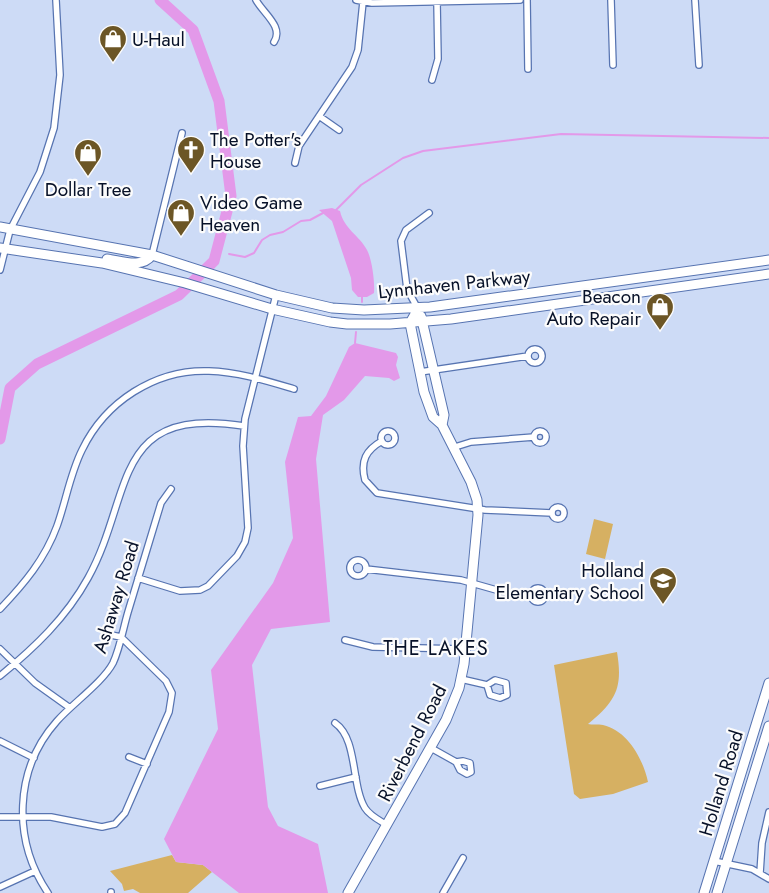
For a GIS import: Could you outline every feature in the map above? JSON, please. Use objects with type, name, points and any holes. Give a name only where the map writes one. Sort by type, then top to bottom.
[{"type":"main road","name":"Lynnhaven Parkway","points":[[0,227],[152,255],[276,295],[332,308],[364,310],[418,308],[769,260]]},
{"type":"main road","name":"Lynnhaven Parkway","points":[[3,248],[87,260],[185,283],[272,309],[330,322],[373,324],[424,322],[769,274]]},
{"type":"main road","points":[[87,260],[102,259],[136,264],[147,261],[152,255]]},
{"type":"main road","points":[[410,322],[418,308]]},
{"type":"main road","name":"Riverbend Road","points":[[418,308],[424,322],[432,370],[444,415],[442,426]]},
{"type":"main road","name":"Riverbend Road","points":[[348,893],[431,748],[454,703],[461,679],[465,649],[478,509],[474,490],[455,448],[442,426],[433,417],[424,392],[410,322]]},
{"type":"main road","name":"Holland Road","points":[[704,893],[769,682]]},
{"type":"main road","name":"Holland Road","points":[[718,893],[769,726]]},
{"type":"street","points":[[0,270],[3,248],[10,230],[38,177],[54,128],[60,75],[56,0]]},
{"type":"street","points":[[256,0],[276,28],[278,36],[274,42]]},
{"type":"street","points":[[356,0],[363,2],[520,0]]},
{"type":"street","points":[[527,0],[528,69]]},
{"type":"street","points":[[611,0],[613,65]]},
{"type":"street","points":[[695,0],[699,64]]},
{"type":"street","points":[[295,163],[299,146],[356,58],[363,2]]},
{"type":"street","points":[[432,80],[438,59],[437,2]]},
{"type":"street","points":[[319,116],[339,130]]},
{"type":"street","points":[[152,255],[182,133]]},
{"type":"street","points":[[418,308],[407,289],[401,241],[406,230],[429,213]]},
{"type":"street","points":[[138,578],[180,591],[200,590],[208,586],[242,550],[248,528],[244,426],[276,295]]},
{"type":"street","points":[[420,372],[528,356]]},
{"type":"street","points":[[0,609],[30,576],[45,553],[58,524],[82,450],[98,423],[110,410],[139,388],[178,373],[211,371],[255,378],[294,389]]},
{"type":"street","points":[[0,676],[51,630],[88,579],[102,549],[124,478],[141,450],[159,435],[190,423],[212,422],[244,426]]},
{"type":"street","points":[[455,448],[471,442],[534,437]]},
{"type":"street","points":[[382,441],[369,450],[364,460],[365,480],[372,490],[417,501],[478,509],[552,513]]},
{"type":"street","name":"Ashaway Road","points":[[48,893],[35,871],[26,845],[22,817],[23,794],[34,758],[52,728],[109,670],[121,637],[161,503],[171,489]]},
{"type":"street","points":[[366,569],[471,583],[507,593],[531,595]]},
{"type":"street","points":[[0,817],[51,817],[102,827],[115,824],[125,813],[169,712],[172,693],[166,681],[121,637],[106,634]]},
{"type":"street","points":[[345,640],[373,647],[465,649]]},
{"type":"street","points":[[0,650],[35,682],[70,708]]},
{"type":"street","points":[[461,679],[487,685]]},
{"type":"street","points":[[335,723],[345,735],[365,808],[374,817],[387,825]]},
{"type":"street","points":[[0,740],[34,758]]},
{"type":"street","points":[[431,748],[456,762]]},
{"type":"street","points":[[129,757],[147,764]]},
{"type":"street","points":[[320,786],[356,777]]},
{"type":"street","points":[[760,872],[762,843],[769,812]]},
{"type":"street","points":[[443,893],[463,858]]},
{"type":"street","points":[[714,861],[727,862],[760,872],[769,879]]},
{"type":"street","points":[[0,887],[35,871]]},
{"type":"shaded area","points":[[332,208],[340,211],[345,223],[364,245],[369,254],[373,271],[374,293],[367,297],[358,297],[352,290],[351,278],[332,221],[319,210]]},
{"type":"shaded area","points":[[355,343],[396,353],[398,357],[396,365],[400,378],[394,381],[389,378],[365,376],[344,400],[323,415],[316,459],[330,622],[271,629],[252,665],[268,807],[278,826],[318,844],[328,893],[239,893],[203,865],[176,862],[164,839],[218,729],[211,670],[273,583],[293,538],[285,462],[298,417],[311,416],[326,396],[349,347]]},
{"type":"shaded area","points":[[594,519],[613,524],[605,559],[586,554]]},
{"type":"shaded area","points":[[617,652],[619,675],[615,693],[605,708],[588,724],[603,725],[620,733],[638,755],[648,782],[613,794],[580,799],[574,794],[554,665]]},
{"type":"shaded area","points":[[172,855],[176,862],[203,865],[212,872],[188,893],[140,893],[133,889],[124,891],[122,884],[110,871]]},
{"type":"waterway","points":[[0,439],[10,388],[37,364],[179,295],[214,261],[231,196],[219,101],[193,30],[160,0]]},
{"type":"waterway","points":[[336,210],[361,185],[403,158],[423,151],[561,134],[769,138]]},
{"type":"waterway","points":[[229,254],[245,257],[254,253],[262,240],[270,235],[283,232],[301,221],[310,220],[323,213]]},
{"type":"waterway","points":[[362,297],[362,302]]},
{"type":"waterway","points":[[355,343],[356,332]]},
{"type":"place","name":"U-Haul","points":[[113,63]]},
{"type":"place","name":"The Potter's House","points":[[191,174]]},
{"type":"place","name":"Dollar Tree","points":[[88,177]]},
{"type":"place","name":"Video Game Heaven","points":[[181,237]]},
{"type":"place","name":"Beacon Auto Repair","points":[[660,331]]},
{"type":"place","name":"Holland Elementary School","points":[[663,605]]},
{"type":"district","name":"THE LAKES","points":[[436,648]]}]
